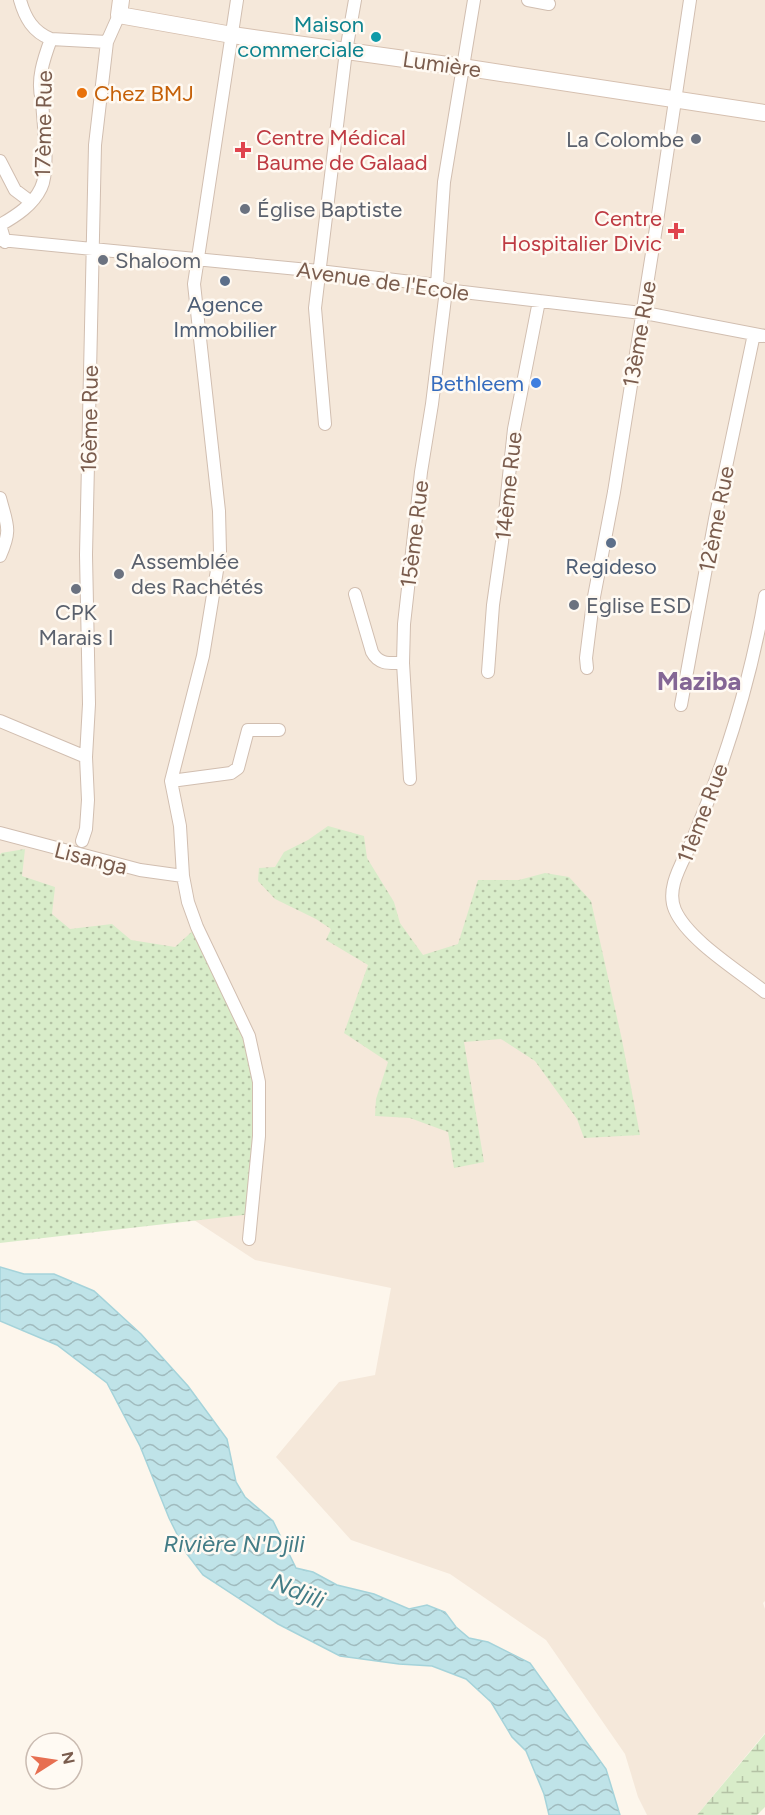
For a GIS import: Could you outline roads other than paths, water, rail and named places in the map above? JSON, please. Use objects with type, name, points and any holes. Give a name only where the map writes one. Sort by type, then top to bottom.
[{"type":"street","name":"17ème Rue","points":[[3,241],[0,225],[24,211],[41,189],[45,173],[42,100],[39,90],[44,60],[51,39],[38,33],[24,15],[20,0]]},
{"type":"street","points":[[237,0],[194,284],[219,511],[220,552],[203,656],[171,781],[180,826],[183,876],[188,902],[197,927],[249,1036],[259,1082],[260,1136],[249,1239]]},
{"type":"street","points":[[325,424],[315,308],[346,51],[355,0]]},
{"type":"street","name":"15ème Rue","points":[[410,780],[403,663],[406,594],[442,287],[444,182],[474,0]]},
{"type":"street","points":[[528,0],[549,4]]},
{"type":"street","name":"13ème Rue","points":[[587,668],[586,658],[593,602],[614,492],[690,0]]},
{"type":"street","name":"Lumière","points":[[120,8],[232,35],[765,112]]},
{"type":"street","name":"16ème Rue","points":[[82,841],[86,829],[88,800],[86,555],[95,145],[107,42],[120,8]]},
{"type":"street","points":[[51,39],[107,42]]},
{"type":"street","points":[[0,161],[15,190],[31,202]]},
{"type":"street","name":"Avenue de l'Ecole","points":[[3,241],[319,271],[642,313],[759,335]]},
{"type":"street","name":"14ème Rue","points":[[488,672],[493,605],[514,429],[539,301]]},
{"type":"street","name":"12ème Rue","points":[[681,705],[715,519],[759,335]]},
{"type":"street","points":[[0,498],[8,524],[7,540],[0,556]]},
{"type":"street","points":[[355,594],[375,659],[382,663],[403,663]]},
{"type":"street","name":"11ème Rue","points":[[765,596],[750,671],[716,782],[672,886],[674,908],[686,929],[765,992]]},
{"type":"street","points":[[0,721],[86,758]]},
{"type":"street","points":[[171,781],[231,773],[237,768],[248,730],[279,730]]},
{"type":"street","name":"Lisanga","points":[[0,833],[140,870],[183,876]]},
{"type":"water","name":"Rivière N'Djili","points":[[0,1267],[24,1274],[54,1274],[94,1291],[141,1334],[188,1386],[227,1439],[236,1482],[245,1497],[273,1521],[296,1568],[313,1572],[337,1585],[374,1594],[409,1609],[427,1605],[445,1612],[456,1627],[469,1638],[488,1642],[530,1663],[606,1769],[620,1815],[549,1815],[544,1794],[526,1751],[512,1737],[491,1702],[466,1679],[432,1666],[340,1656],[278,1624],[203,1575],[187,1554],[169,1518],[140,1446],[107,1383],[57,1345],[0,1321]]},
{"type":"place","name":"Maison commerciale","points":[[376,37]]},
{"type":"place","name":"Chez BMJ","points":[[82,93]]},
{"type":"place","name":"La Colombe","points":[[696,139]]},
{"type":"place","name":"Centre Médical Baume de Galaad","points":[[243,150]]},
{"type":"place","name":"Église Baptiste","points":[[245,209]]},
{"type":"place","name":"Centre Hospitalier Divic","points":[[676,231]]},
{"type":"place","name":"Shaloom","points":[[103,260]]},
{"type":"place","name":"Agence Immobilier","points":[[225,281]]},
{"type":"place","name":"Bethleem","points":[[536,383]]},
{"type":"place","name":"Regideso","points":[[611,543]]},
{"type":"place","name":"Assemblée des Rachétés","points":[[119,574]]},
{"type":"place","name":"CPK Marais I","points":[[76,589]]},
{"type":"place","name":"Eglise ESD","points":[[574,605]]},
{"type":"district","name":"Maziba","points":[[699,681]]},
{"type":"water label","name":"Ndjili","points":[[298,1591]]}]
